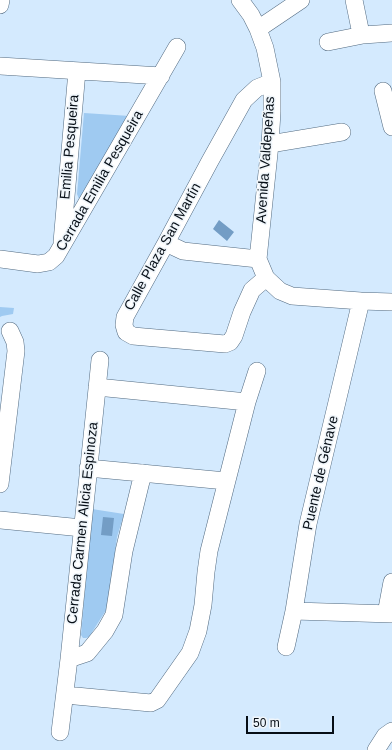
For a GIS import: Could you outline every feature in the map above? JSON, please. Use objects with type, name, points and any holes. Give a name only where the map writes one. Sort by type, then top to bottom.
[{"type":"street","points":[[0,5],[1,0]]},
{"type":"street","name":"Avenida Valdepeñas","points":[[240,0],[251,15],[258,29],[265,48],[272,82],[270,144],[258,259],[266,278],[280,290],[292,296],[392,302]]},
{"type":"street","points":[[258,29],[301,0]]},
{"type":"street","points":[[354,0],[361,34],[363,35]]},
{"type":"street","points":[[328,42],[363,35],[392,33]]},
{"type":"street","name":"Cerrada Emilia Pesqueira","points":[[0,259],[38,264],[49,262],[56,256],[177,47]]},
{"type":"street","points":[[0,66],[161,76]]},
{"type":"street","name":"Emilia Pesqueira","points":[[61,248],[77,71]]},
{"type":"street","name":"Calle Plaza San Martín","points":[[266,278],[252,290],[242,312],[234,336],[230,342],[225,344],[134,336],[126,332],[124,324],[125,317],[244,100],[257,88],[272,82]]},
{"type":"street","points":[[383,91],[392,127]]},
{"type":"street","points":[[270,144],[342,132]]},
{"type":"street","points":[[166,242],[183,251],[258,259]]},
{"type":"street","name":"Puente de Génave","points":[[286,647],[294,611],[308,524],[361,300]]},
{"type":"street","points":[[0,484],[16,351],[15,342],[10,331]]},
{"type":"street","name":"Cerrada Carmen Alicia Espinoza","points":[[60,732],[100,360]]},
{"type":"street","points":[[65,695],[154,702],[157,700],[190,653],[198,631],[209,551],[247,402],[257,371]]},
{"type":"street","points":[[97,387],[247,402]]},
{"type":"street","points":[[88,468],[226,481]]},
{"type":"street","points":[[69,659],[87,654],[105,631],[114,615],[124,551],[143,473]]},
{"type":"street","points":[[0,520],[82,528]]},
{"type":"street","points":[[294,611],[389,614],[392,582]]},
{"type":"street","points":[[376,750],[385,736],[392,731]]},
{"type":"shaded area","points":[[84,113],[130,116],[79,199],[77,194]]},
{"type":"shaded area","points":[[219,220],[234,232],[227,241],[213,229]]},
{"type":"shaded area","points":[[0,307],[14,308],[13,314],[0,317]]},
{"type":"shaded area","points":[[92,509],[124,514],[117,537],[108,607],[89,637],[83,638],[81,635]]},
{"type":"shaded area","points":[[103,517],[114,518],[112,536],[101,535]]}]
